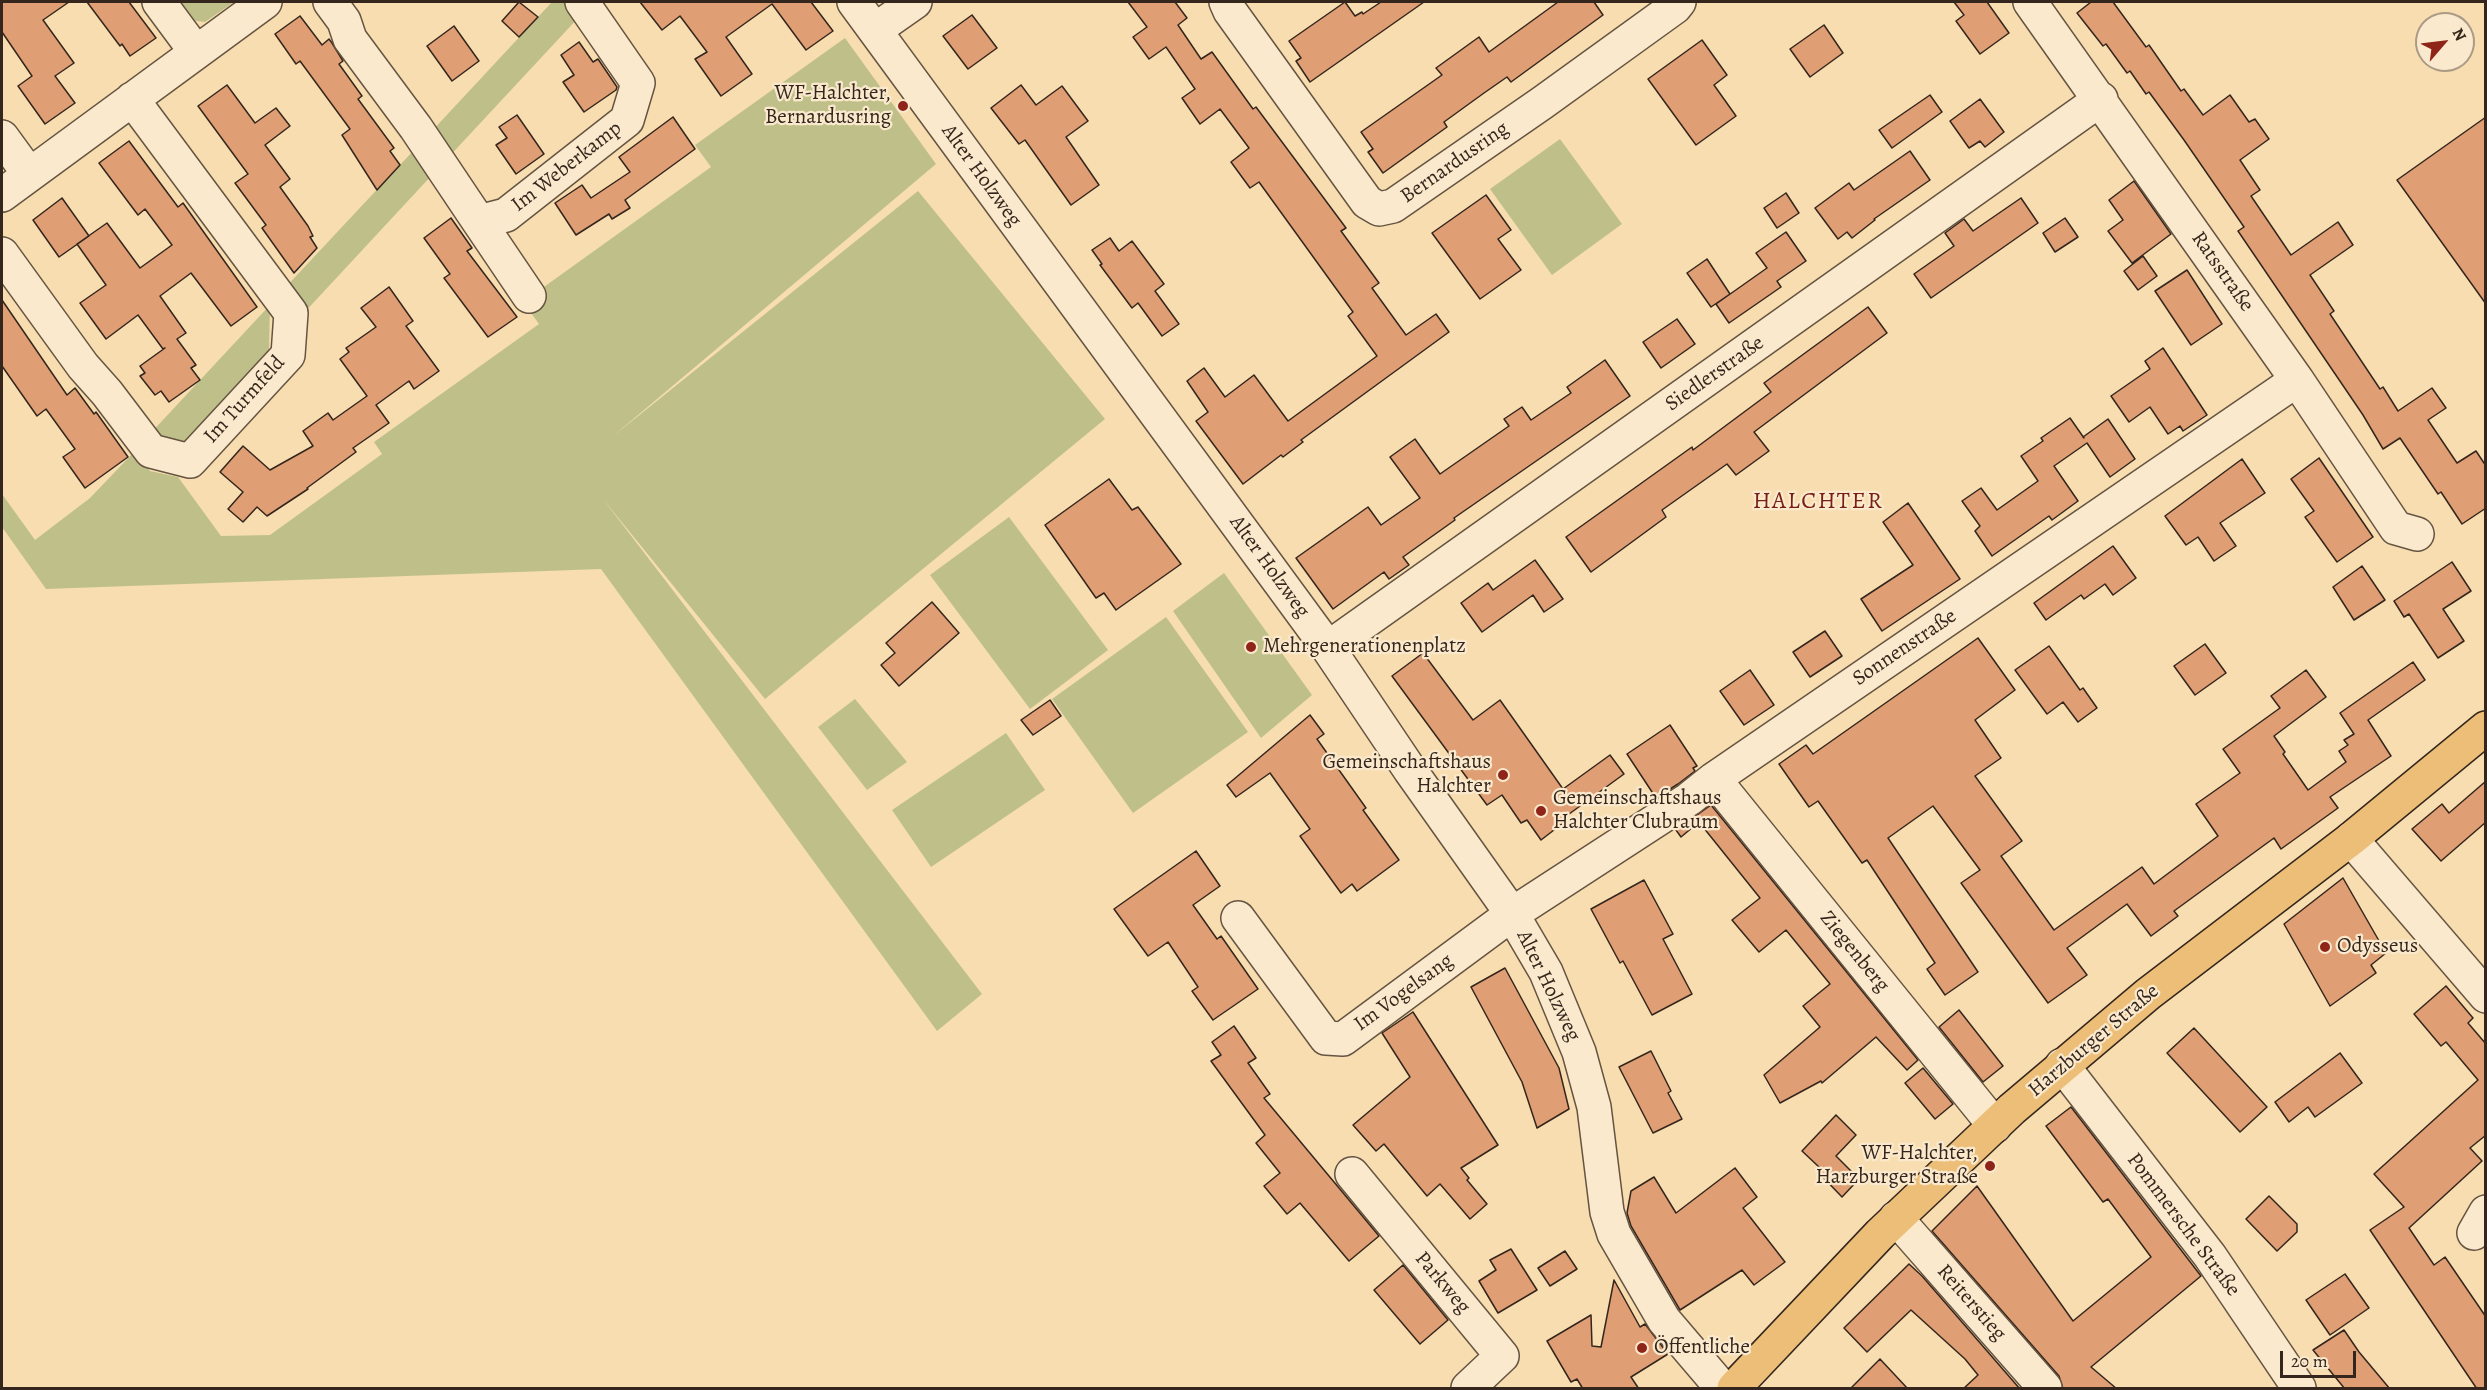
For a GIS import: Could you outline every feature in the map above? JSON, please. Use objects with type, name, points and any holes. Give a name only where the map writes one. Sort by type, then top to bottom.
[{"type":"main road","name":"Harzburger Straße","points":[[1734,1389],[1896,1218],[2062,1065],[2148,994],[2351,839],[2486,728]]},
{"type":"street","points":[[159,2],[196,52]]},
{"type":"street","points":[[2,195],[265,2]]},
{"type":"street","points":[[330,2],[344,21],[350,39],[416,128],[529,296]]},
{"type":"street","name":"Im Weberkamp","points":[[479,222],[506,215],[627,120],[638,83],[582,2]]},
{"type":"street","name":"Alter Holzweg","points":[[854,2],[1328,648],[1410,770],[1512,914],[1546,972],[1579,1052],[1594,1107],[1607,1212],[1614,1234],[1664,1320],[1722,1389]]},
{"type":"street","points":[[875,30],[915,2]]},
{"type":"street","name":"Bernardusring","points":[[1226,2],[1367,202],[1379,209],[1393,206],[1675,8],[1679,2]]},
{"type":"street","name":"Ratsstraße","points":[[2030,2],[2101,99],[2297,380],[2396,528],[2417,534]]},
{"type":"street","name":"Im Turmfeld","points":[[2,254],[83,366],[107,393],[151,451],[190,461],[288,355],[291,313],[132,99]]},
{"type":"street","name":"Siedlerstraße","points":[[1328,648],[2101,99]]},
{"type":"street","points":[[2,137],[29,174]]},
{"type":"street","name":"Sonnenstraße","points":[[1512,914],[1689,799],[1714,778],[2297,380]]},
{"type":"street","name":"Ziegenberg","points":[[1714,778],[1995,1126]]},
{"type":"street","points":[[2351,839],[2486,996]]},
{"type":"street","name":"Im Vogelsang","points":[[1238,918],[1326,1038],[1343,1038],[1512,914]]},
{"type":"street","name":"Pommersche Straße","points":[[2062,1065],[2210,1256],[2299,1389]]},
{"type":"street","name":"Parkweg","points":[[1352,1174],[1502,1356],[1468,1389]]},
{"type":"street","name":"Reiterstieg","points":[[1896,1218],[2045,1389]]},
{"type":"green space","points":[[176,2],[234,2],[205,22],[189,20]]},
{"type":"green space","points":[[552,2],[568,2],[579,17],[445,161],[431,132]]},
{"type":"green space","points":[[845,38],[936,164],[612,437],[918,191],[1105,419],[765,699],[603,499],[982,994],[937,1031],[601,569],[46,589],[2,527],[2,494],[35,540],[90,498],[135,451],[150,471],[178,477],[221,536],[270,535],[382,454],[374,442],[539,324],[523,302],[711,167],[695,145]]},
{"type":"green space","points":[[1560,139],[1622,224],[1552,275],[1490,189]]},
{"type":"green space","points":[[414,150],[432,175],[302,315],[283,290]]},
{"type":"green space","points":[[270,305],[269,351],[184,442],[148,436]]},
{"type":"green space","points":[[1009,517],[1108,650],[1030,709],[930,575]]},
{"type":"green space","points":[[1224,573],[1312,695],[1261,738],[1173,611]]},
{"type":"green space","points":[[1166,617],[1248,732],[1133,813],[1052,699]]},
{"type":"green space","points":[[855,699],[907,762],[867,790],[818,727]]},
{"type":"green space","points":[[1006,733],[1045,790],[931,867],[892,810]]},
{"type":"building","points":[[2,2],[69,2],[43,20],[74,63],[55,76],[75,103],[45,124],[18,86],[32,76],[2,32]]},
{"type":"building","points":[[87,2],[129,2],[156,38],[130,56]]},
{"type":"building","points":[[519,2],[538,17],[519,37],[502,21]]},
{"type":"building","points":[[640,2],[811,2],[833,31],[806,50],[772,4],[726,37],[752,74],[721,96],[695,59],[707,52],[680,16],[662,30]]},
{"type":"building","points":[[1128,2],[1175,2],[1187,18],[1178,25],[1201,59],[1212,52],[1253,109],[1256,107],[1346,228],[1341,231],[1379,283],[1372,288],[1406,335],[1436,314],[1449,332],[1301,440],[1303,442],[1283,457],[1281,455],[1243,484],[1196,421],[1208,412],[1187,381],[1204,368],[1225,397],[1254,375],[1288,421],[1377,356],[1348,316],[1353,312],[1259,182],[1250,188],[1231,162],[1249,148],[1220,109],[1200,124],[1182,98],[1195,89],[1166,47],[1149,59],[1133,37],[1147,27]]},
{"type":"building","points":[[1345,2],[1355,16],[1362,12],[1363,14],[1381,2],[1424,2],[1310,82],[1296,61],[1301,58],[1289,41]]},
{"type":"building","points":[[1558,2],[1594,2],[1603,15],[1511,82],[1507,77],[1484,93],[1444,122],[1447,127],[1383,173],[1368,152],[1373,149],[1361,132],[1442,75],[1436,68],[1479,37],[1489,52]]},
{"type":"building","points":[[1954,2],[1987,2],[2009,33],[1980,54],[1956,21],[1964,15]]},
{"type":"building","points":[[2091,2],[2113,2],[2146,47],[2149,45],[2181,91],[2184,89],[2203,115],[2230,95],[2249,122],[2255,119],[2269,139],[2240,160],[2260,190],[2251,196],[2291,255],[2338,222],[2353,245],[2310,275],[2334,311],[2330,314],[2380,389],[2383,387],[2398,411],[2432,388],[2446,408],[2428,420],[2457,463],[2476,451],[2486,466],[2486,508],[2462,524],[2441,492],[2438,494],[2400,438],[2383,449],[2363,415],[2238,231],[2244,227],[2184,140],[2149,92],[2146,94],[2130,71],[2127,73],[2106,44],[2103,46],[2077,13]]},
{"type":"building","points":[[972,15],[997,48],[968,69],[943,36]]},
{"type":"building","points":[[300,16],[322,45],[329,39],[332,43],[343,61],[339,64],[362,96],[358,99],[394,148],[390,151],[400,165],[377,190],[342,135],[350,129],[300,61],[296,64],[275,34]]},
{"type":"building","points":[[1824,25],[1843,53],[1810,77],[1790,49]]},
{"type":"building","points":[[454,26],[479,61],[452,81],[427,46]]},
{"type":"building","points":[[1702,40],[1727,75],[1714,85],[1736,116],[1696,145],[1648,79]]},
{"type":"building","points":[[579,42],[593,62],[598,59],[617,87],[584,112],[563,82],[574,75],[561,55]]},
{"type":"building","points":[[227,85],[255,123],[276,108],[290,126],[265,145],[290,179],[280,187],[308,226],[313,236],[310,237],[317,248],[294,273],[262,228],[266,225],[235,183],[248,174],[198,106]]},
{"type":"building","points":[[1021,85],[1036,105],[1062,86],[1088,121],[1066,137],[1099,185],[1071,205],[1025,140],[1019,144],[991,108]]},
{"type":"building","points":[[1930,95],[1942,112],[1892,148],[1879,130]]},
{"type":"building","points":[[1980,99],[2004,132],[1985,147],[1980,141],[1969,148],[1950,121]]},
{"type":"building","points":[[517,115],[544,154],[516,174],[496,145],[507,138],[499,127]]},
{"type":"building","points":[[673,117],[695,149],[625,200],[630,208],[612,219],[609,214],[576,235],[555,203],[582,185],[591,198],[630,172],[619,157]]},
{"type":"building","points":[[2486,117],[2486,304],[2397,180]]},
{"type":"building","points":[[129,141],[178,207],[183,203],[257,307],[231,326],[191,273],[160,296],[186,333],[177,339],[196,365],[191,368],[200,380],[169,402],[161,391],[155,395],[140,376],[145,373],[140,366],[165,348],[163,349],[138,315],[106,339],[80,303],[106,285],[77,244],[107,223],[140,268],[172,245],[145,209],[138,215],[99,163]]},
{"type":"building","points":[[1910,151],[1930,180],[1874,219],[1852,238],[1847,232],[1838,239],[1815,208],[1849,183],[1854,190]]},
{"type":"building","points":[[2134,181],[2171,234],[2132,263],[2108,231],[2123,220],[2109,200]]},
{"type":"building","points":[[1786,193],[1799,213],[1777,228],[1764,208]]},
{"type":"building","points":[[1486,195],[1511,230],[1498,239],[1521,270],[1480,299],[1432,233]]},
{"type":"building","points":[[62,198],[89,236],[59,257],[33,220]]},
{"type":"building","points":[[2021,198],[2038,223],[1931,298],[1914,274],[1954,246],[1945,233],[1964,219],[1973,231]]},
{"type":"building","points":[[451,218],[472,248],[467,251],[517,317],[488,337],[444,278],[450,274],[424,238]]},
{"type":"building","points":[[2065,218],[2078,237],[2055,252],[2043,233]]},
{"type":"building","points":[[1786,232],[1806,261],[1777,281],[1781,287],[1729,323],[1716,304],[1767,268],[1756,253]]},
{"type":"building","points":[[1110,238],[1119,251],[1132,241],[1164,284],[1155,291],[1179,324],[1162,336],[1138,303],[1132,308],[1100,265],[1102,264],[1092,250]]},
{"type":"building","points":[[2143,256],[2157,276],[2138,290],[2124,271]]},
{"type":"building","points":[[1707,259],[1730,294],[1711,307],[1687,273]]},
{"type":"building","points":[[2187,270],[2222,324],[2191,345],[2155,291]]},
{"type":"building","points":[[389,287],[413,321],[406,326],[439,371],[414,389],[409,381],[376,405],[389,423],[353,448],[356,452],[308,489],[267,516],[257,507],[243,522],[228,509],[243,492],[220,472],[243,446],[270,470],[313,446],[303,431],[328,413],[333,420],[367,396],[340,359],[349,352],[346,348],[376,327],[361,308]]},
{"type":"building","points":[[2,300],[67,395],[75,388],[94,414],[96,412],[128,457],[85,488],[63,457],[75,449],[46,409],[37,416],[2,366]]},
{"type":"building","points":[[1868,307],[1887,333],[1754,432],[1769,451],[1736,475],[1727,464],[1662,510],[1666,517],[1591,572],[1566,537],[1692,447],[1693,450],[1771,392],[1764,383]]},
{"type":"building","points":[[1677,319],[1695,344],[1661,368],[1643,342]]},
{"type":"building","points":[[2163,348],[2207,415],[2183,431],[2180,426],[2168,434],[2150,407],[2129,422],[2111,396],[2150,369],[2145,361]]},
{"type":"building","points":[[1605,360],[1630,396],[1454,518],[1455,520],[1403,557],[1409,565],[1389,579],[1384,572],[1333,609],[1296,558],[1368,507],[1381,525],[1420,498],[1390,457],[1415,439],[1440,474],[1509,426],[1504,419],[1522,407],[1531,420],[1571,393],[1567,387]]},
{"type":"building","points":[[2070,418],[2083,437],[2108,419],[2135,459],[2110,477],[2087,443],[2054,466],[2078,501],[2052,520],[2049,516],[1992,556],[1975,531],[1980,526],[1962,501],[1981,488],[1997,510],[2038,481],[2021,456],[2043,441],[2041,438]]},
{"type":"building","points":[[2319,458],[2373,537],[2337,562],[2305,517],[2314,511],[2291,479]]},
{"type":"building","points":[[2242,459],[2265,493],[2220,523],[2236,546],[2214,561],[2198,537],[2186,545],[2165,516]]},
{"type":"building","points":[[1109,479],[1132,510],[1138,507],[1181,564],[1116,610],[1104,593],[1096,598],[1045,525]]},
{"type":"building","points":[[1908,503],[1960,579],[1882,631],[1861,599],[1913,565],[1883,522]]},
{"type":"building","points":[[2113,546],[2136,578],[2113,595],[2105,584],[2084,599],[2081,595],[2046,620],[2034,603]]},
{"type":"building","points":[[1535,560],[1563,599],[1544,612],[1533,595],[1482,632],[1461,603],[1488,583],[1493,590]]},
{"type":"building","points":[[2452,562],[2471,591],[2443,609],[2464,641],[2438,658],[2409,614],[2404,617],[2394,601]]},
{"type":"building","points":[[2362,566],[2385,600],[2354,620],[2333,587]]},
{"type":"building","points":[[932,602],[959,633],[899,686],[881,665],[895,653],[886,643]]},
{"type":"building","points":[[1825,631],[1842,656],[1810,677],[1793,652]]},
{"type":"building","points":[[1978,638],[2015,690],[1975,720],[2001,758],[1975,776],[2022,841],[2001,856],[2054,930],[2142,867],[2154,884],[2218,836],[2196,804],[2240,773],[2223,749],[2280,708],[2271,696],[2306,670],[2326,697],[2274,736],[2285,752],[2283,754],[2308,790],[2346,762],[2339,751],[2348,745],[2344,740],[2354,734],[2340,713],[2413,662],[2425,680],[2368,720],[2391,756],[2330,797],[2338,808],[2281,849],[2274,838],[2174,911],[2178,916],[2151,936],[2127,904],[2067,948],[2087,975],[2048,1003],[1961,883],[1980,870],[1933,806],[1888,838],[1978,972],[1945,995],[1927,969],[1935,963],[1867,860],[1862,863],[1818,801],[1809,807],[1779,764],[1806,745],[1813,754]]},
{"type":"building","points":[[2205,644],[2226,673],[2195,695],[2174,666]]},
{"type":"building","points":[[2049,646],[2080,690],[2083,688],[2097,708],[2078,722],[2063,702],[2047,714],[2015,670]]},
{"type":"building","points":[[1423,653],[1473,720],[1500,700],[1563,789],[1610,755],[1624,774],[1565,817],[1567,820],[1541,840],[1527,820],[1521,823],[1502,795],[1487,805],[1392,676]]},
{"type":"building","points":[[1750,670],[1774,705],[1744,725],[1720,691]]},
{"type":"building","points":[[1050,700],[1061,716],[1033,735],[1021,720]]},
{"type":"building","points":[[1310,715],[1324,734],[1317,739],[1366,808],[1363,810],[1399,860],[1357,891],[1352,884],[1341,893],[1300,836],[1310,829],[1270,773],[1236,797],[1227,785]]},
{"type":"building","points":[[1670,725],[1697,766],[1693,768],[1695,771],[1656,798],[1627,754]]},
{"type":"building","points":[[2486,781],[2486,822],[2441,861],[2412,829],[2442,804],[2449,813]]},
{"type":"building","points":[[1711,805],[1918,1060],[1907,1070],[1876,1037],[1822,1083],[1821,1081],[1780,1103],[1764,1075],[1820,1027],[1803,1006],[1830,984],[1786,930],[1759,952],[1732,920],[1760,898],[1699,822],[1681,837],[1676,830]]},
{"type":"building","points":[[1196,851],[1220,886],[1193,905],[1217,939],[1221,936],[1258,989],[1213,1020],[1192,991],[1198,987],[1168,942],[1148,956],[1114,909]]},
{"type":"building","points":[[2343,878],[2386,953],[2371,965],[2376,973],[2330,1006],[2284,924]]},
{"type":"building","points":[[1644,880],[1673,934],[1663,939],[1692,994],[1652,1015],[1591,909]]},
{"type":"building","points":[[1505,968],[1559,1068],[1569,1109],[1537,1128],[1522,1082],[1471,987]]},
{"type":"building","points":[[2446,986],[2473,1018],[2468,1023],[2486,1044],[2486,1135],[2470,1148],[2482,1161],[2409,1228],[2434,1265],[2445,1257],[2486,1317],[2486,1389],[2477,1389],[2370,1230],[2404,1207],[2374,1174],[2478,1080],[2446,1042],[2441,1046],[2414,1014]]},
{"type":"building","points":[[1959,1010],[2003,1066],[1983,1082],[1939,1027]]},
{"type":"building","points":[[1413,1012],[1498,1145],[1461,1168],[1469,1178],[1467,1180],[1487,1204],[1470,1219],[1440,1184],[1427,1196],[1384,1144],[1376,1151],[1353,1125],[1410,1077],[1382,1033]]},
{"type":"building","points":[[1234,1026],[1256,1058],[1248,1063],[1270,1094],[1264,1098],[1379,1236],[1349,1261],[1300,1203],[1287,1214],[1264,1186],[1280,1173],[1256,1143],[1265,1135],[1211,1061],[1221,1055],[1212,1042]]},
{"type":"building","points":[[2194,1028],[2267,1107],[2240,1132],[2167,1053]]},
{"type":"building","points":[[1651,1051],[1671,1091],[1668,1093],[1682,1119],[1653,1133],[1619,1067]]},
{"type":"building","points":[[2340,1053],[2362,1083],[2315,1117],[2308,1107],[2289,1122],[2275,1102]]},
{"type":"building","points":[[1923,1068],[1953,1104],[1935,1119],[1905,1083]]},
{"type":"building","points":[[2071,1107],[2201,1276],[2091,1367],[2117,1389],[2063,1389],[2059,1376],[1932,1231],[1977,1186],[2073,1321],[2151,1257],[2108,1199],[2103,1202],[2046,1126]]},
{"type":"building","points":[[1836,1115],[1856,1135],[1836,1156],[1859,1179],[1842,1197],[1816,1170],[1819,1167],[1802,1151]]},
{"type":"building","points":[[1735,1168],[1757,1197],[1743,1208],[1785,1262],[1754,1285],[1742,1270],[1680,1310],[1631,1226],[1627,1213],[1631,1191],[1654,1177],[1676,1213]]},
{"type":"building","points":[[2269,1196],[2297,1224],[2297,1232],[2277,1251],[2246,1219]]},
{"type":"building","points":[[1511,1249],[1537,1290],[1498,1313],[1479,1281],[1496,1270],[1490,1260]]},
{"type":"building","points":[[1565,1251],[1577,1269],[1550,1286],[1538,1268]]},
{"type":"building","points":[[1909,1264],[2020,1389],[1963,1389],[1978,1375],[1965,1359],[1911,1310],[1867,1352],[1844,1328]]},
{"type":"building","points":[[1403,1265],[1448,1320],[1420,1344],[1374,1290]]},
{"type":"building","points":[[2345,1274],[2369,1308],[2330,1335],[2306,1300]]},
{"type":"building","points":[[1614,1280],[1640,1327],[1645,1324],[1668,1354],[1631,1377],[1639,1389],[1583,1389],[1577,1379],[1571,1382],[1547,1341],[1591,1315],[1592,1346],[1601,1347]]},
{"type":"building","points":[[2344,1330],[2390,1389],[2345,1389],[2313,1350]]},
{"type":"building","points":[[1880,1359],[1908,1389],[1850,1389]]},
{"type":"place","name":"WF-Halchter, Bernardusring","points":[[903,106]]},
{"type":"place","name":"Mehrgenerationenplatz","points":[[1251,647]]},
{"type":"place","name":"Gemeinschaftshaus Halchter","points":[[1503,775]]},
{"type":"place","name":"Gemeinschaftshaus Halchter Clubraum","points":[[1541,811]]},
{"type":"place","name":"Odysseus","points":[[2325,947]]},
{"type":"place","name":"WF-Halchter, Harzburger Straße","points":[[1990,1166]]},
{"type":"place","name":"Öffentliche","points":[[1642,1348]]},
{"type":"district","name":"HALCHTER","points":[[1818,502]]}]
